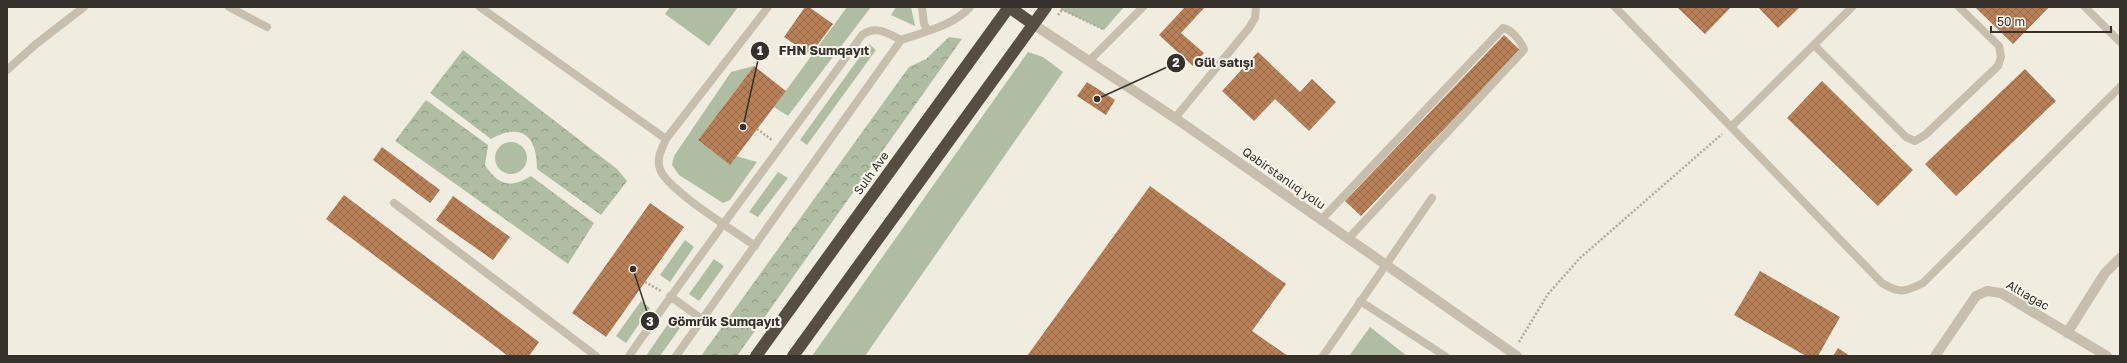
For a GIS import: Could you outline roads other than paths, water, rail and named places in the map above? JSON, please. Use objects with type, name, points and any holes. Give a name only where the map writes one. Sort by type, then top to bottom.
[{"type":"highway","points":[[1009,7],[1033,24]]},
{"type":"highway","name":"Sulh Ave","points":[[756,356],[1009,7]]},
{"type":"highway","points":[[793,356],[1046,7]]},
{"type":"street","name":"Qəbirstanlıq yolu","points":[[1033,24],[1090,60],[1175,118],[1515,354]]},
{"type":"street","points":[[2067,334],[2105,273],[2120,258]]},
{"type":"street","name":"Altıağac","points":[[1935,356],[1976,296],[1987,291],[2001,293],[2067,334],[2107,356]]},
{"type":"lane","points":[[7,70],[36,44],[84,7]]},
{"type":"lane","points":[[229,7],[267,27]]},
{"type":"lane","points":[[480,7],[666,139]]},
{"type":"lane","points":[[755,246],[677,189],[665,178],[659,168],[659,157],[666,139],[768,7]]},
{"type":"lane","points":[[922,7],[924,24],[928,31]]},
{"type":"lane","points":[[676,356],[901,40],[928,31],[957,18],[970,7]]},
{"type":"lane","points":[[1090,60],[1143,7]]},
{"type":"lane","points":[[1175,118],[1249,28],[1255,18],[1256,7]]},
{"type":"lane","points":[[1615,7],[1882,283],[1892,289],[1906,292],[1923,283],[2120,87]]},
{"type":"lane","points":[[1731,126],[1852,7]]},
{"type":"lane","points":[[1814,45],[1906,137],[1915,141],[1925,135],[1998,66],[2001,57],[2000,46],[1959,7]]},
{"type":"lane","points":[[2085,7],[2120,42]]},
{"type":"lane","points":[[1321,220],[1502,30],[1505,28],[1509,31],[1524,48],[1522,52],[1348,239]]},
{"type":"lane","points":[[629,356],[670,296],[782,147],[862,35],[869,30],[880,29],[901,40]]},
{"type":"lane","points":[[1323,356],[1432,198]]},
{"type":"lane","points":[[394,203],[596,356]]},
{"type":"lane","points":[[670,296],[703,320]]},
{"type":"lane","points":[[1360,301],[1445,356]]},
{"type":"place","name":"Gül satışı","points":[[1097,99]]},
{"type":"place","name":"FHN Sumqayıt","points":[[743,127]]},
{"type":"place","name":"Gömrük Sumqayıt","points":[[633,269]]}]
